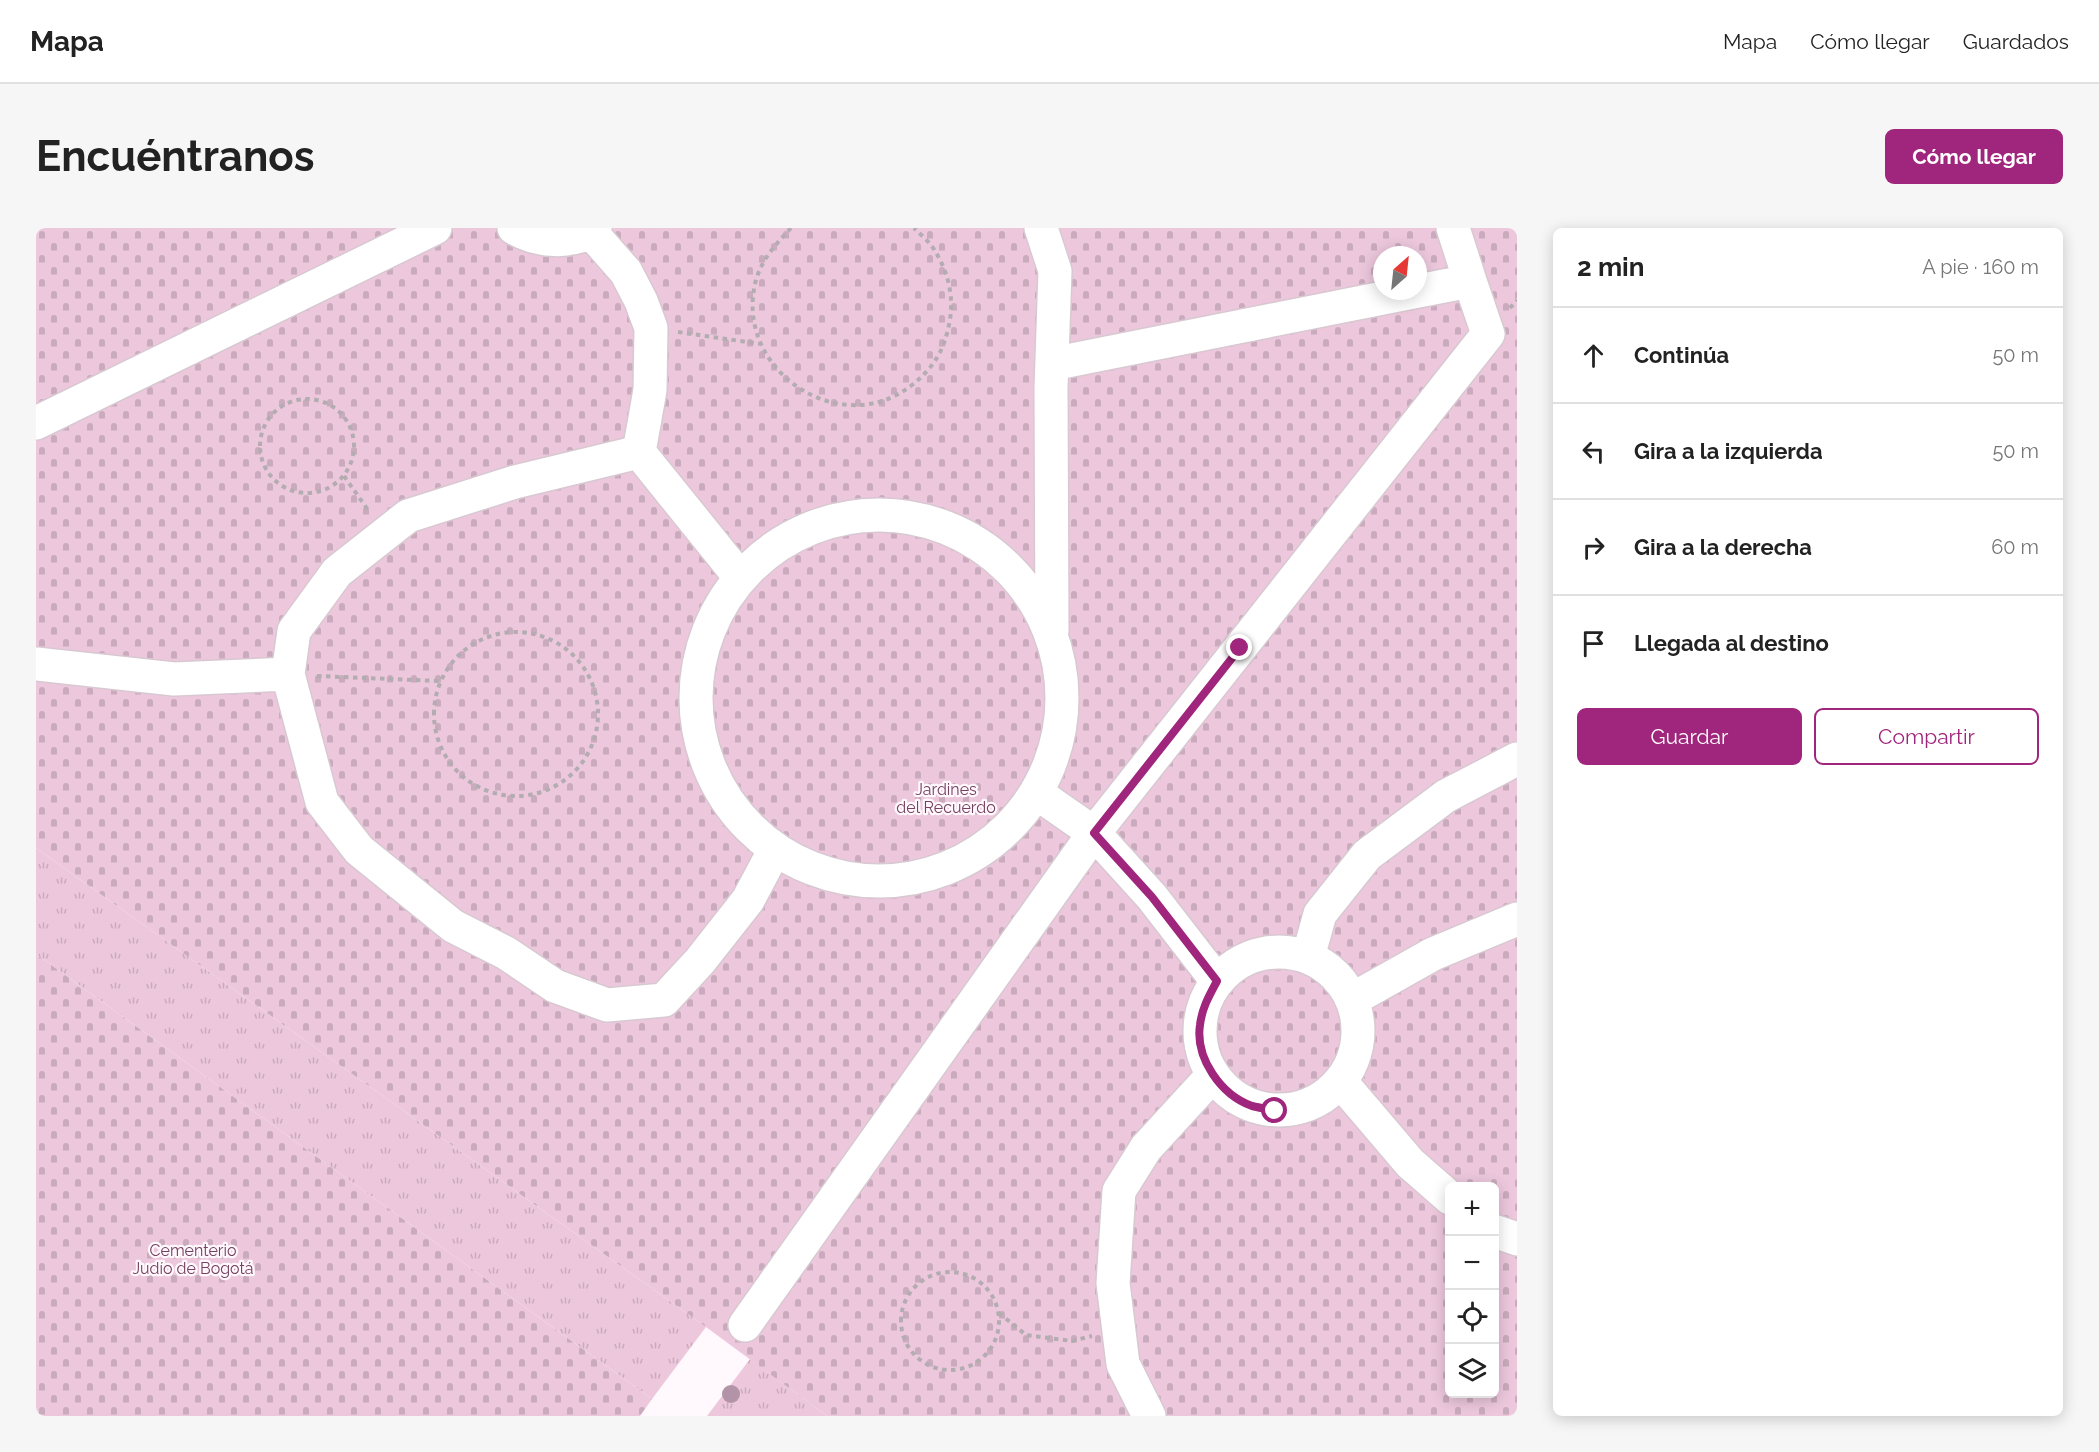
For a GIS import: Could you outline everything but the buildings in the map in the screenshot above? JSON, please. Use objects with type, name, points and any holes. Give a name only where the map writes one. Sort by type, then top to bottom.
[{"type":"lane","points":[[36,423],[435,228]]},
{"type":"lane","points":[[514,228],[522,233],[545,239],[568,239],[593,230],[626,272],[651,328],[650,390],[639,452],[739,576]]},
{"type":"lane","points":[[1041,228],[1055,272],[1052,364],[1052,633],[1064,687],[1059,743],[1038,794],[999,839],[948,870],[889,883],[829,876],[774,850],[729,807],[701,751],[693,690],[706,629],[739,576],[788,536],[848,516],[911,517],[971,539],[1020,579],[1052,633]]},
{"type":"lane","points":[[744,1325],[1094,833],[1488,334],[1453,228]]},
{"type":"lane","points":[[1427,289],[1470,280]]},
{"type":"lane","points":[[1052,364],[1373,300]]},
{"type":"lane","points":[[639,452],[514,482],[408,516],[337,572],[294,631],[288,674],[322,802],[359,850],[453,926],[506,953],[555,986],[608,1005],[664,1000],[700,961],[748,900],[774,850]]},
{"type":"lane","points":[[36,664],[174,679],[288,674]]},
{"type":"lane","points":[[1308,957],[1320,914],[1367,855],[1446,796],[1517,759]]},
{"type":"lane","points":[[1038,794],[1094,833],[1152,897],[1217,981]]},
{"type":"lane","points":[[1353,999],[1433,954],[1517,919]]},
{"type":"lane","points":[[1283,951],[1308,957],[1327,967],[1342,982],[1353,999],[1359,1020],[1359,1042],[1353,1063],[1341,1082],[1323,1098],[1300,1108],[1275,1111],[1251,1106],[1230,1093],[1213,1075],[1202,1052],[1199,1027],[1204,1003],[1217,981],[1235,964],[1258,954],[1283,951]]},
{"type":"lane","points":[[1149,1416],[1123,1364],[1113,1283],[1119,1191],[1146,1148],[1213,1075]]},
{"type":"lane","points":[[1341,1082],[1410,1163],[1445,1194]]},
{"type":"lane","points":[[1499,1233],[1517,1239]]},
{"type":"path","points":[[791,228],[769,251],[756,280],[753,313],[761,344],[778,372],[805,393],[836,404],[869,404],[901,393],[927,373],[945,345],[952,313],[949,280],[935,249],[914,228]]},
{"type":"path","points":[[651,328],[761,344]]},
{"type":"path","points":[[306,399],[335,408],[346,419],[353,433],[352,463],[344,476],[332,487],[317,493],[301,493],[285,489],[272,479],[263,465],[259,450],[261,433],[267,420],[278,409],[291,402],[306,399]]},
{"type":"path","points":[[344,476],[385,534]]},
{"type":"path","points":[[502,632],[529,632],[555,641],[577,658],[592,681],[598,708],[596,735],[586,760],[567,780],[543,792],[516,797],[489,792],[465,779],[446,759],[435,734],[433,707],[439,681],[454,658],[461,652],[476,641],[502,632]]},
{"type":"path","points":[[288,674],[439,681]]},
{"type":"path","points":[[999,1313],[999,1330],[993,1346],[982,1358],[968,1367],[952,1370],[935,1367],[920,1359],[909,1347],[903,1331],[901,1315],[906,1300],[915,1287],[941,1272],[957,1272],[972,1277],[985,1286],[994,1298],[999,1313],[1026,1335],[1072,1341],[1119,1329]]},
{"type":"green space","name":"Jardines del Recuerdo","points":[[36,228],[1517,228],[1517,1416],[827,1416],[36,848]]},
{"type":"green space","points":[[36,848],[706,1327],[652,1399],[36,954]]},
{"type":"green space","name":"Cementerio Judío de Bogotá","points":[[36,954],[652,1399],[640,1416],[36,1416]]},
{"type":"green space","points":[[750,1359],[827,1416],[707,1416]]},
{"type":"route","points":[[1240,648],[1094,833],[1152,897],[1217,981],[1204,1003],[1199,1027],[1202,1052],[1213,1075],[1230,1093],[1251,1106],[1275,1111]]}]
